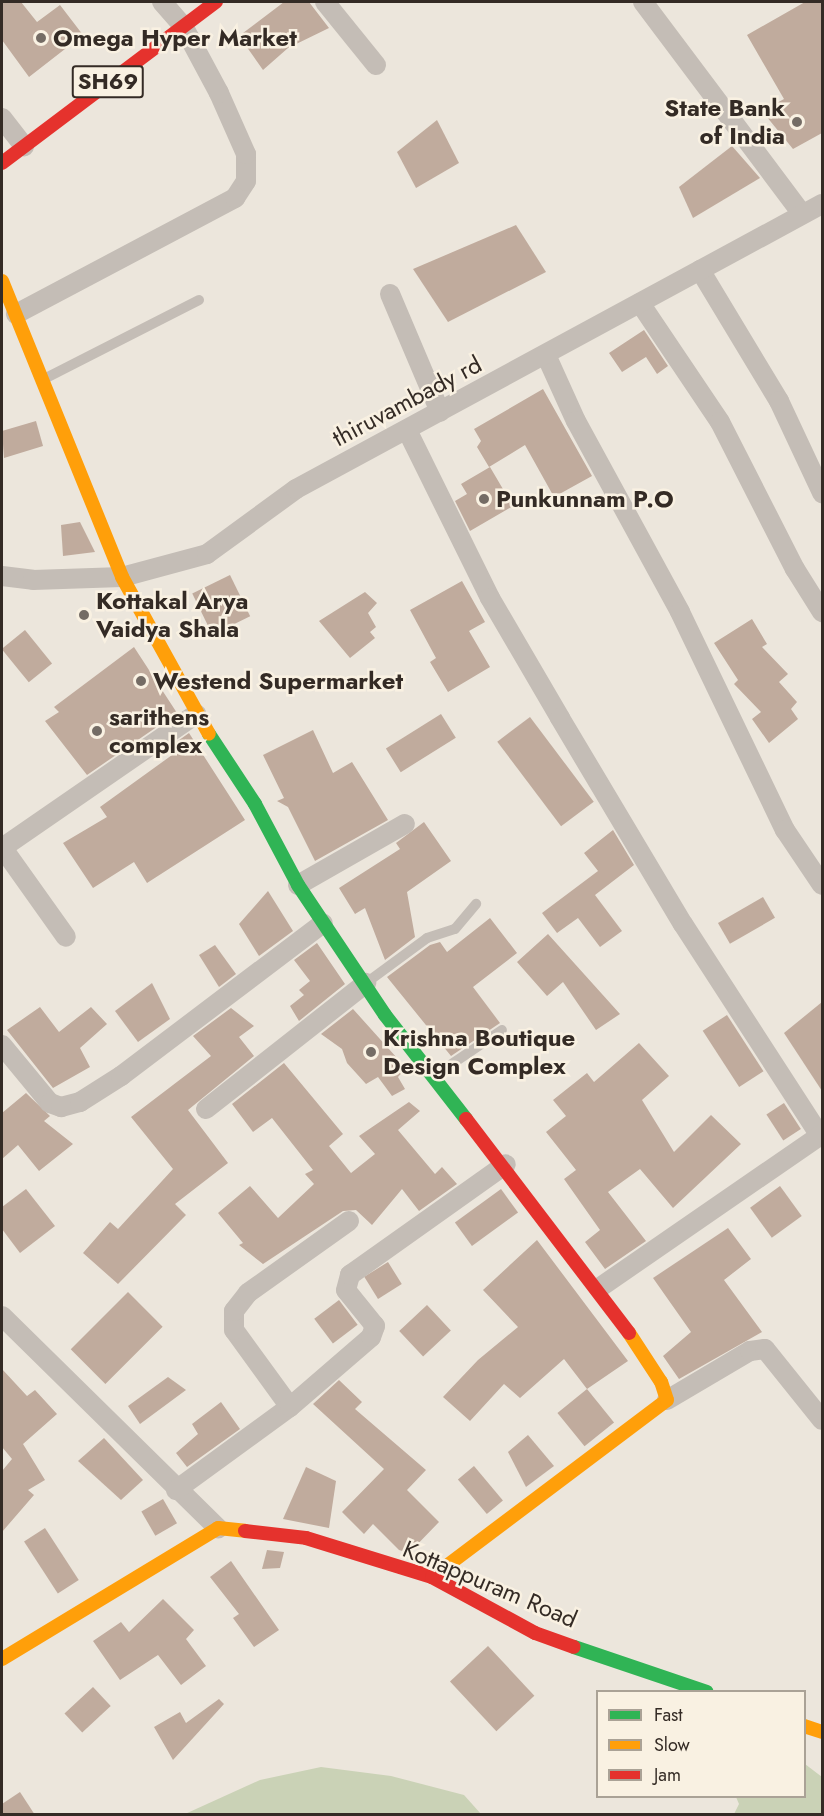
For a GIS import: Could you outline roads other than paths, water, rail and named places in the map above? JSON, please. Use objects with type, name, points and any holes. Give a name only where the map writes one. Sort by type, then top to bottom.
[{"type":"street","points":[[16,314],[235,198],[246,181],[246,154],[183,26],[162,2]]},
{"type":"street","name":"SH69","points":[[2,163],[216,2]]},
{"type":"street","points":[[325,2],[376,65]]},
{"type":"street","points":[[643,2],[802,214]]},
{"type":"street","points":[[2,118],[24,146]]},
{"type":"street","name":"thiruvambady rd","points":[[2,576],[33,580],[122,577],[207,554],[296,489],[822,204]]},
{"type":"street","points":[[700,270],[779,401],[822,493]]},
{"type":"street","points":[[2,281],[44,379],[122,577],[196,714],[253,801],[298,885],[323,923],[434,1076],[506,1164],[600,1288],[651,1360],[667,1400]]},
{"type":"street","points":[[390,294],[440,412]]},
{"type":"street","points":[[640,303],[720,422],[795,569],[822,612]]},
{"type":"street","points":[[546,355],[581,431],[680,612],[774,810],[822,885]]},
{"type":"street","points":[[407,430],[490,598],[683,924],[821,1135],[600,1288]]},
{"type":"street","points":[[66,937],[2,847],[196,714]]},
{"type":"street","points":[[298,885],[405,824]]},
{"type":"street","points":[[2,1045],[50,1103],[61,1107],[80,1102],[121,1076],[323,923]]},
{"type":"street","points":[[206,1109],[366,983]]},
{"type":"street","points":[[176,1490],[290,1407],[375,1331],[373,1320],[346,1290],[350,1275],[506,1164]]},
{"type":"street","points":[[290,1407],[234,1330],[234,1311],[248,1293],[349,1221]]},
{"type":"street","points":[[2,1316],[176,1490],[218,1528],[2,1659]]},
{"type":"street","points":[[432,1577],[667,1400],[750,1351],[765,1349],[822,1420]]},
{"type":"street","name":"Kottappuram Road","points":[[218,1528],[306,1538],[432,1577],[535,1633],[700,1690]]},
{"type":"street","points":[[806,1726],[822,1732]]},
{"type":"lane","points":[[44,379],[199,300]]},
{"type":"lane","points":[[366,983],[427,938],[455,929],[476,904]]},
{"type":"lane","points":[[434,1076],[502,1030]]},
{"type":"place","name":"Omega Hyper Market","points":[[41,38]]},
{"type":"place","name":"State Bank of India","points":[[797,122]]},
{"type":"place","name":"Punkunnam P.O","points":[[484,499]]},
{"type":"place","name":"Kottakal Arya Vaidya Shala","points":[[84,615]]},
{"type":"place","name":"Westend Supermarket","points":[[141,681]]},
{"type":"place","name":"sarithens complex","points":[[97,731]]},
{"type":"place","name":"Krishna Boutique Design Complex","points":[[371,1052]]}]
